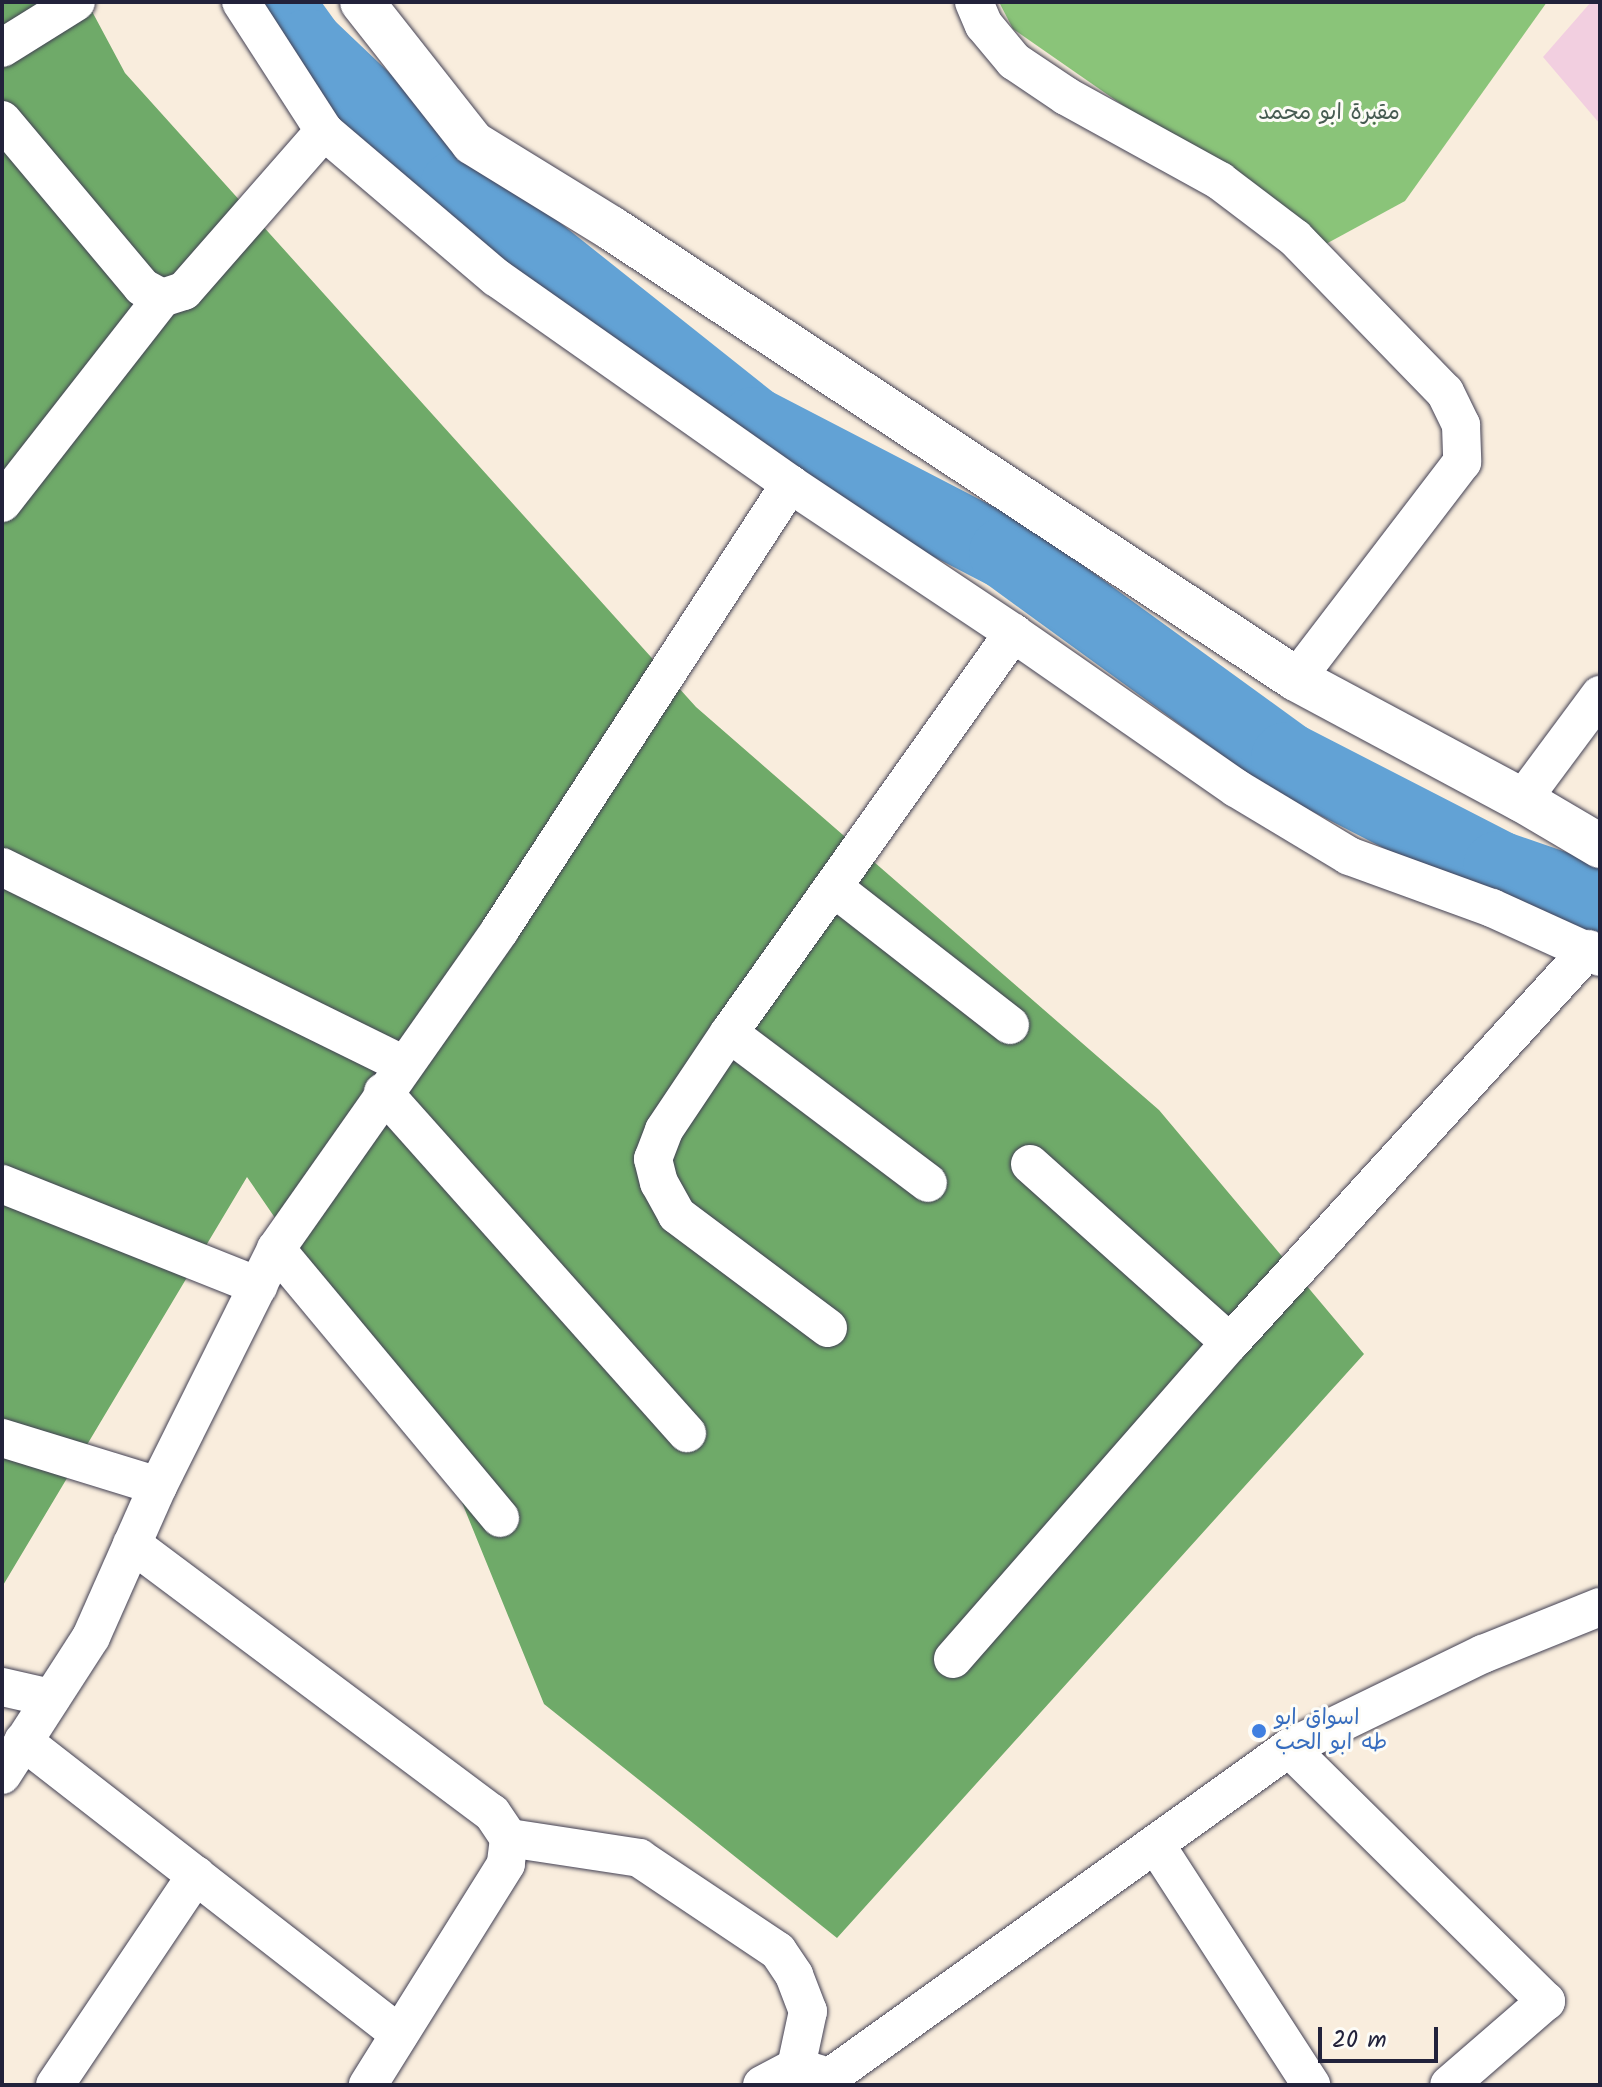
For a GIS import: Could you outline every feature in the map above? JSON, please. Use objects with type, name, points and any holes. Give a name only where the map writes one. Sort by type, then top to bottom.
[{"type":"street","points":[[2,48],[76,2]]},
{"type":"street","points":[[241,2],[324,131],[497,278],[790,484],[1013,633],[1236,788],[1349,856],[1492,908],[1594,953],[1230,1343],[953,1659]]},
{"type":"street","points":[[362,2],[473,143],[624,237],[1296,679],[1522,800],[1600,846]]},
{"type":"street","points":[[974,2],[984,25],[1014,61],[1066,96],[1220,181],[1295,238],[1445,392],[1456,414],[1461,425],[1462,462],[1296,679]]},
{"type":"street","points":[[2,120],[142,287],[162,298]]},
{"type":"street","points":[[2,503],[162,298],[184,291],[324,131]]},
{"type":"street","points":[[2,1775],[91,1637],[158,1486],[276,1249],[500,930],[790,484]]},
{"type":"street","points":[[828,1328],[677,1215],[659,1183],[653,1159],[664,1130],[729,1033],[1013,633]]},
{"type":"street","points":[[1522,800],[1600,695]]},
{"type":"street","points":[[2,867],[394,1078],[687,1433]]},
{"type":"street","points":[[834,888],[1010,1025]]},
{"type":"street","points":[[729,1033],[928,1183]]},
{"type":"street","points":[[1030,1164],[1230,1343]]},
{"type":"street","points":[[2,1184],[258,1286]]},
{"type":"street","points":[[276,1249],[500,1518]]},
{"type":"street","points":[[2,1438],[158,1486]]},
{"type":"street","points":[[132,1544],[492,1813],[509,1838],[506,1864],[368,2085]]},
{"type":"street","points":[[762,2085],[821,2076],[1156,1845],[1289,1748],[1483,1654],[1600,1607]]},
{"type":"street","points":[[2,1687],[51,1698]]},
{"type":"street","points":[[23,1741],[400,2034]]},
{"type":"street","points":[[1289,1748],[1546,2001],[1449,2085]]},
{"type":"street","points":[[509,1838],[639,1858],[778,1951],[794,1975],[808,2011],[821,2076]]},
{"type":"street","points":[[1156,1845],[1311,2085]]},
{"type":"street","points":[[55,2085],[196,1875]]},
{"type":"shaded area","points":[[1591,2],[1600,2],[1600,124],[1543,57]]},
{"type":"green space","points":[[2,2],[87,2],[125,73],[696,707],[1159,1110],[1364,1354],[837,1938],[544,1704],[450,1473],[247,1177],[2,1587]]},
{"type":"green space","name":"مقبرة ابو محمد","points":[[999,2],[1547,2],[1405,201],[1324,245],[1013,29]]},
{"type":"waterway","points":[[277,2],[308,45],[456,186],[754,423],[1005,553],[1287,758],[1499,867],[1600,902]]},
{"type":"place","name":"اسواق ابو طه ابو الحب","points":[[1259,1731]]}]
